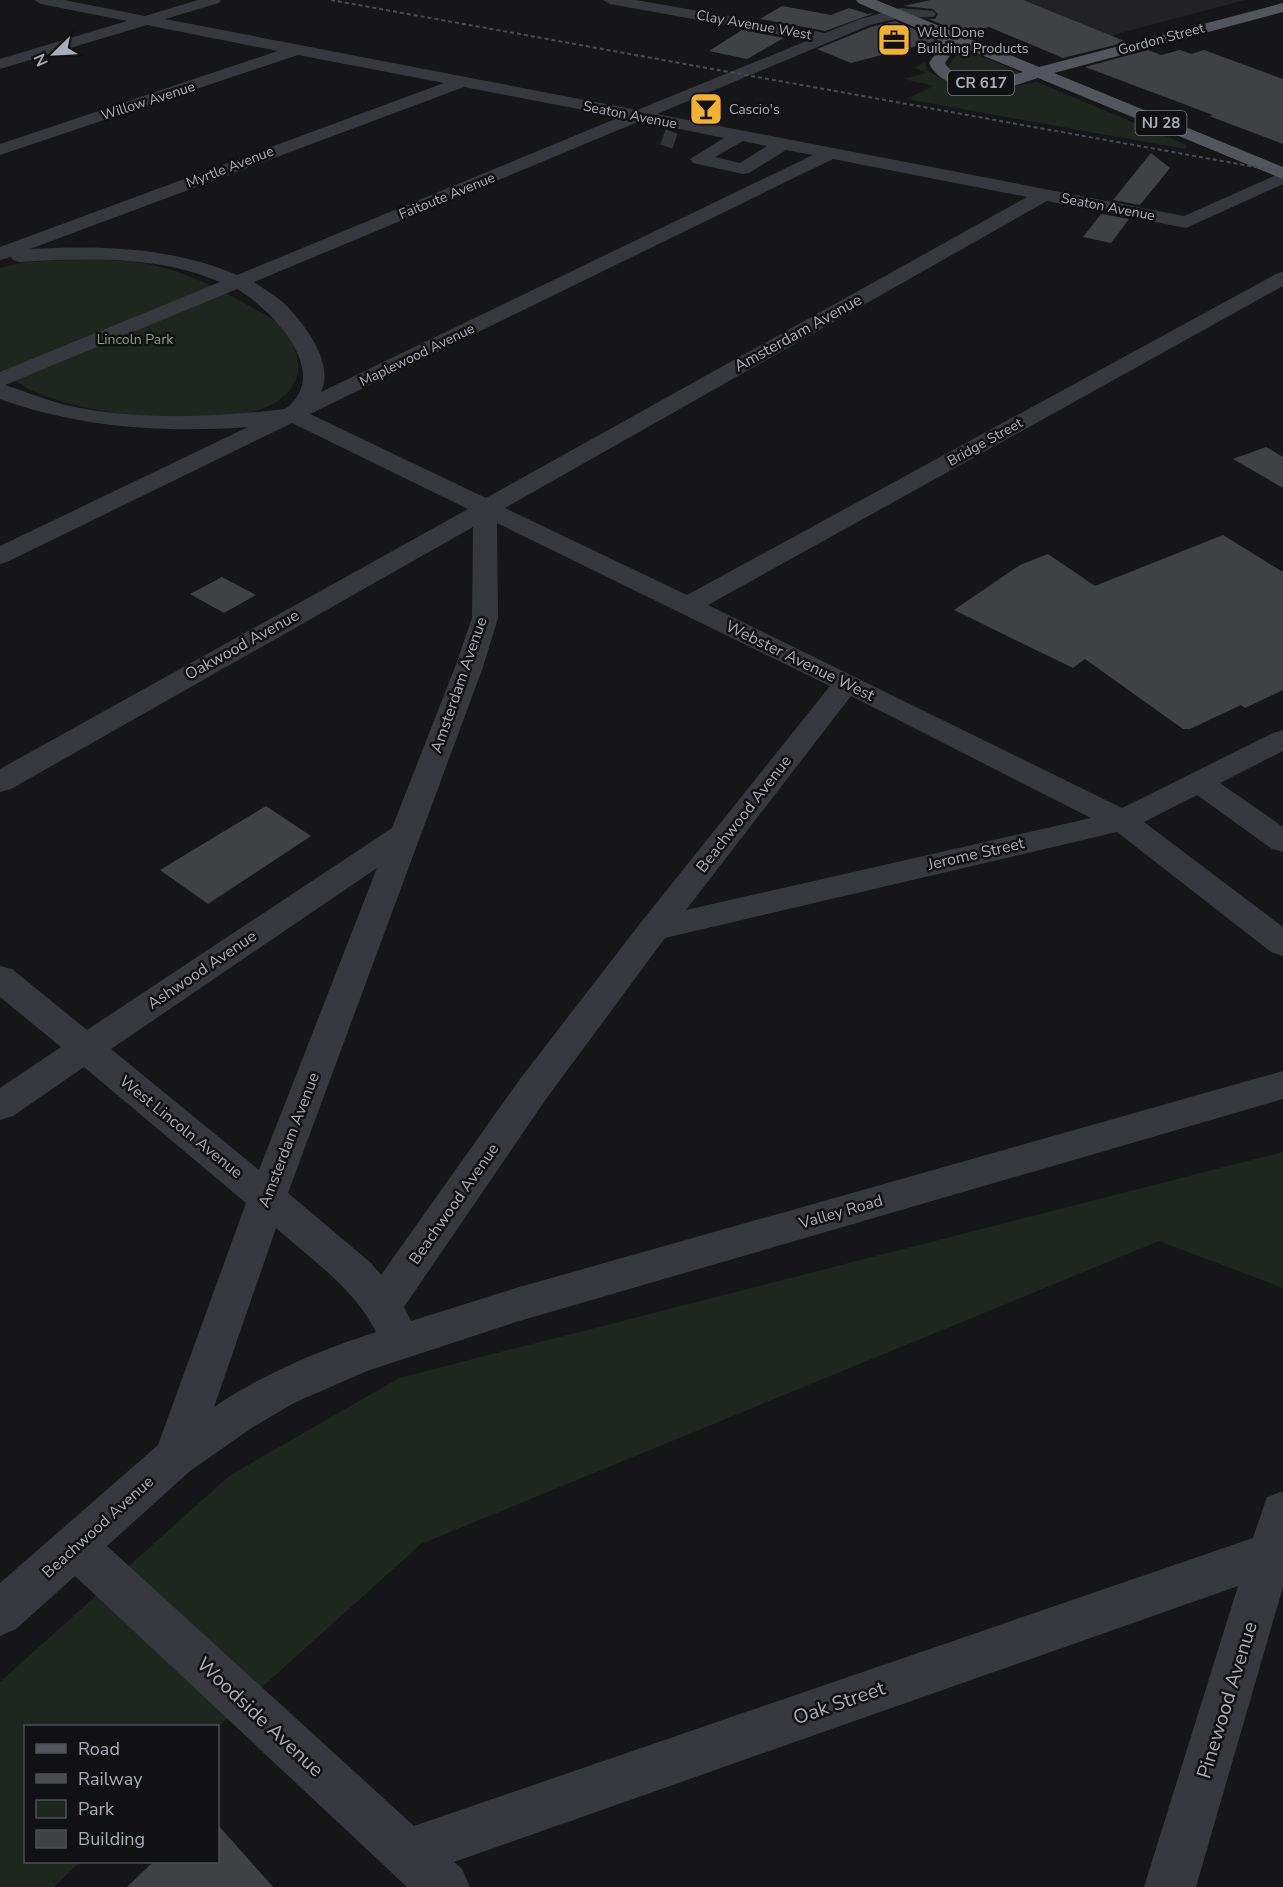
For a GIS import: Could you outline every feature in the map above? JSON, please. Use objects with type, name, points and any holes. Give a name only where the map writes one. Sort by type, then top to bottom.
[{"type":"main road","name":"NJ 28","points":[[863,0],[894,7],[937,31],[1283,176]]},
{"type":"main road","name":"Gordon Street","points":[[1039,72],[1283,7]]},
{"type":"main road","name":"NJ 28","points":[[928,14],[1283,158]]},
{"type":"main road","name":"CR 617","points":[[937,31],[948,40],[950,47],[939,59],[937,66],[952,77],[980,83],[998,83],[1039,72]]},
{"type":"street","name":"Seaton Avenue","points":[[41,0],[1186,222],[1283,176]]},
{"type":"street","points":[[0,64],[214,0]]},
{"type":"street","name":"Clay Avenue West","points":[[610,0],[730,10],[827,38]]},
{"type":"street","points":[[693,0],[730,10]]},
{"type":"street","name":"Faitoute Avenue","points":[[0,380],[640,117],[866,22],[894,7],[928,14]]},
{"type":"street","name":"Willow Avenue","points":[[0,150],[295,50]]},
{"type":"street","name":"Myrtle Avenue","points":[[0,256],[461,82]]},
{"type":"street","points":[[621,124],[663,137]]},
{"type":"street","points":[[741,135],[699,159],[743,169],[784,143]]},
{"type":"street","points":[[693,146],[712,152]]},
{"type":"street","name":"Maplewood Avenue","points":[[0,556],[833,152]]},
{"type":"street","name":"Amsterdam Avenue","points":[[175,1457],[267,1198],[485,618],[485,509],[1045,194]]},
{"type":"street","points":[[0,256],[69,254],[125,256],[177,263],[239,281],[259,293],[293,325],[304,344],[311,367],[313,385],[294,415],[210,423],[136,421],[68,411],[0,391]]},
{"type":"street","name":"Bridge Street","points":[[687,606],[1283,278]]},
{"type":"street","name":"Webster Avenue West","points":[[294,415],[847,683],[1122,820],[1283,944]]},
{"type":"street","name":"Oakwood Avenue","points":[[0,782],[485,509]]},
{"type":"street","name":"Beachwood Avenue","points":[[0,1613],[175,1457],[237,1414],[279,1390],[328,1367],[392,1323],[533,1089],[654,929],[847,683]]},
{"type":"street","name":"Jerome Street","points":[[654,929],[1122,820],[1283,740]]},
{"type":"street","points":[[1198,782],[1283,842]]},
{"type":"street","name":"Ashwood Avenue","points":[[0,1106],[404,836]]},
{"type":"street","name":"West Lincoln Avenue","points":[[0,978],[357,1275],[392,1323]]},
{"type":"street","name":"Valley Road","points":[[392,1323],[516,1305],[1283,1085]]},
{"type":"street","name":"Oak Street","points":[[408,1853],[1277,1533]]},
{"type":"street","name":"Pinewood Avenue","points":[[1170,1887],[1277,1533]]},
{"type":"street","name":"Woodside Avenue","points":[[76,1547],[444,1887]]},
{"type":"shaded area","points":[[937,0],[1245,0],[1060,49]]},
{"type":"green space","points":[[961,49],[1021,73],[983,79],[963,77],[948,66]]},
{"type":"green space","points":[[925,61],[927,70],[958,84],[1005,88],[1037,82],[1187,145],[1185,149],[906,99],[934,86],[904,79],[926,73],[915,68]]},
{"type":"green space","name":"Lincoln Park","points":[[89,259],[129,261],[166,268],[217,289],[270,318],[280,325],[294,346],[298,371],[292,387],[272,404],[243,415],[208,419],[169,419],[92,409],[60,401],[22,385],[0,370],[0,268],[26,262]]},
{"type":"green space","points":[[1283,1152],[1283,1288],[1159,1241],[421,1544],[219,1726],[24,1725],[24,1863],[79,1863],[54,1887],[0,1887],[0,1682],[229,1476],[399,1378]]},
{"type":"building","points":[[930,0],[1023,0],[1127,42],[1063,58],[989,27],[964,34],[929,19],[935,19],[938,14],[933,9],[903,6]]},
{"type":"building","points":[[782,6],[831,15],[849,8],[868,14],[875,13],[825,31],[760,19]]},
{"type":"building","points":[[895,21],[930,36],[936,41],[851,63],[817,49],[871,27]]},
{"type":"building","points":[[742,30],[784,38],[747,59],[709,51]]},
{"type":"building","points":[[1148,50],[1161,55],[1180,50],[1191,54],[1204,50],[1283,79],[1283,144],[1085,67]]},
{"type":"building","points":[[1151,153],[1170,168],[1140,205],[1113,200]]},
{"type":"building","points":[[1101,214],[1129,219],[1111,243],[1083,237]]},
{"type":"building","points":[[1266,447],[1283,457],[1283,488],[1233,459]]},
{"type":"building","points":[[1223,535],[1283,572],[1283,690],[1245,708],[1241,705],[1190,729],[1183,729],[1085,659],[1073,668],[954,610],[1020,565],[1048,554],[1095,586]]},
{"type":"building","points":[[222,577],[256,595],[224,613],[190,594]]},
{"type":"building","points":[[266,806],[311,836],[208,904],[160,870]]},
{"type":"building","points":[[219,1826],[273,1887],[127,1887],[152,1863],[219,1863]]},
{"type":"tunnel","points":[[663,137],[675,141]]},
{"type":"railway","points":[[331,0],[1283,172]]},
{"type":"place","name":"Well Done Building Products","points":[[894,40]]},
{"type":"place","name":"Cascio's","points":[[706,109]]}]
